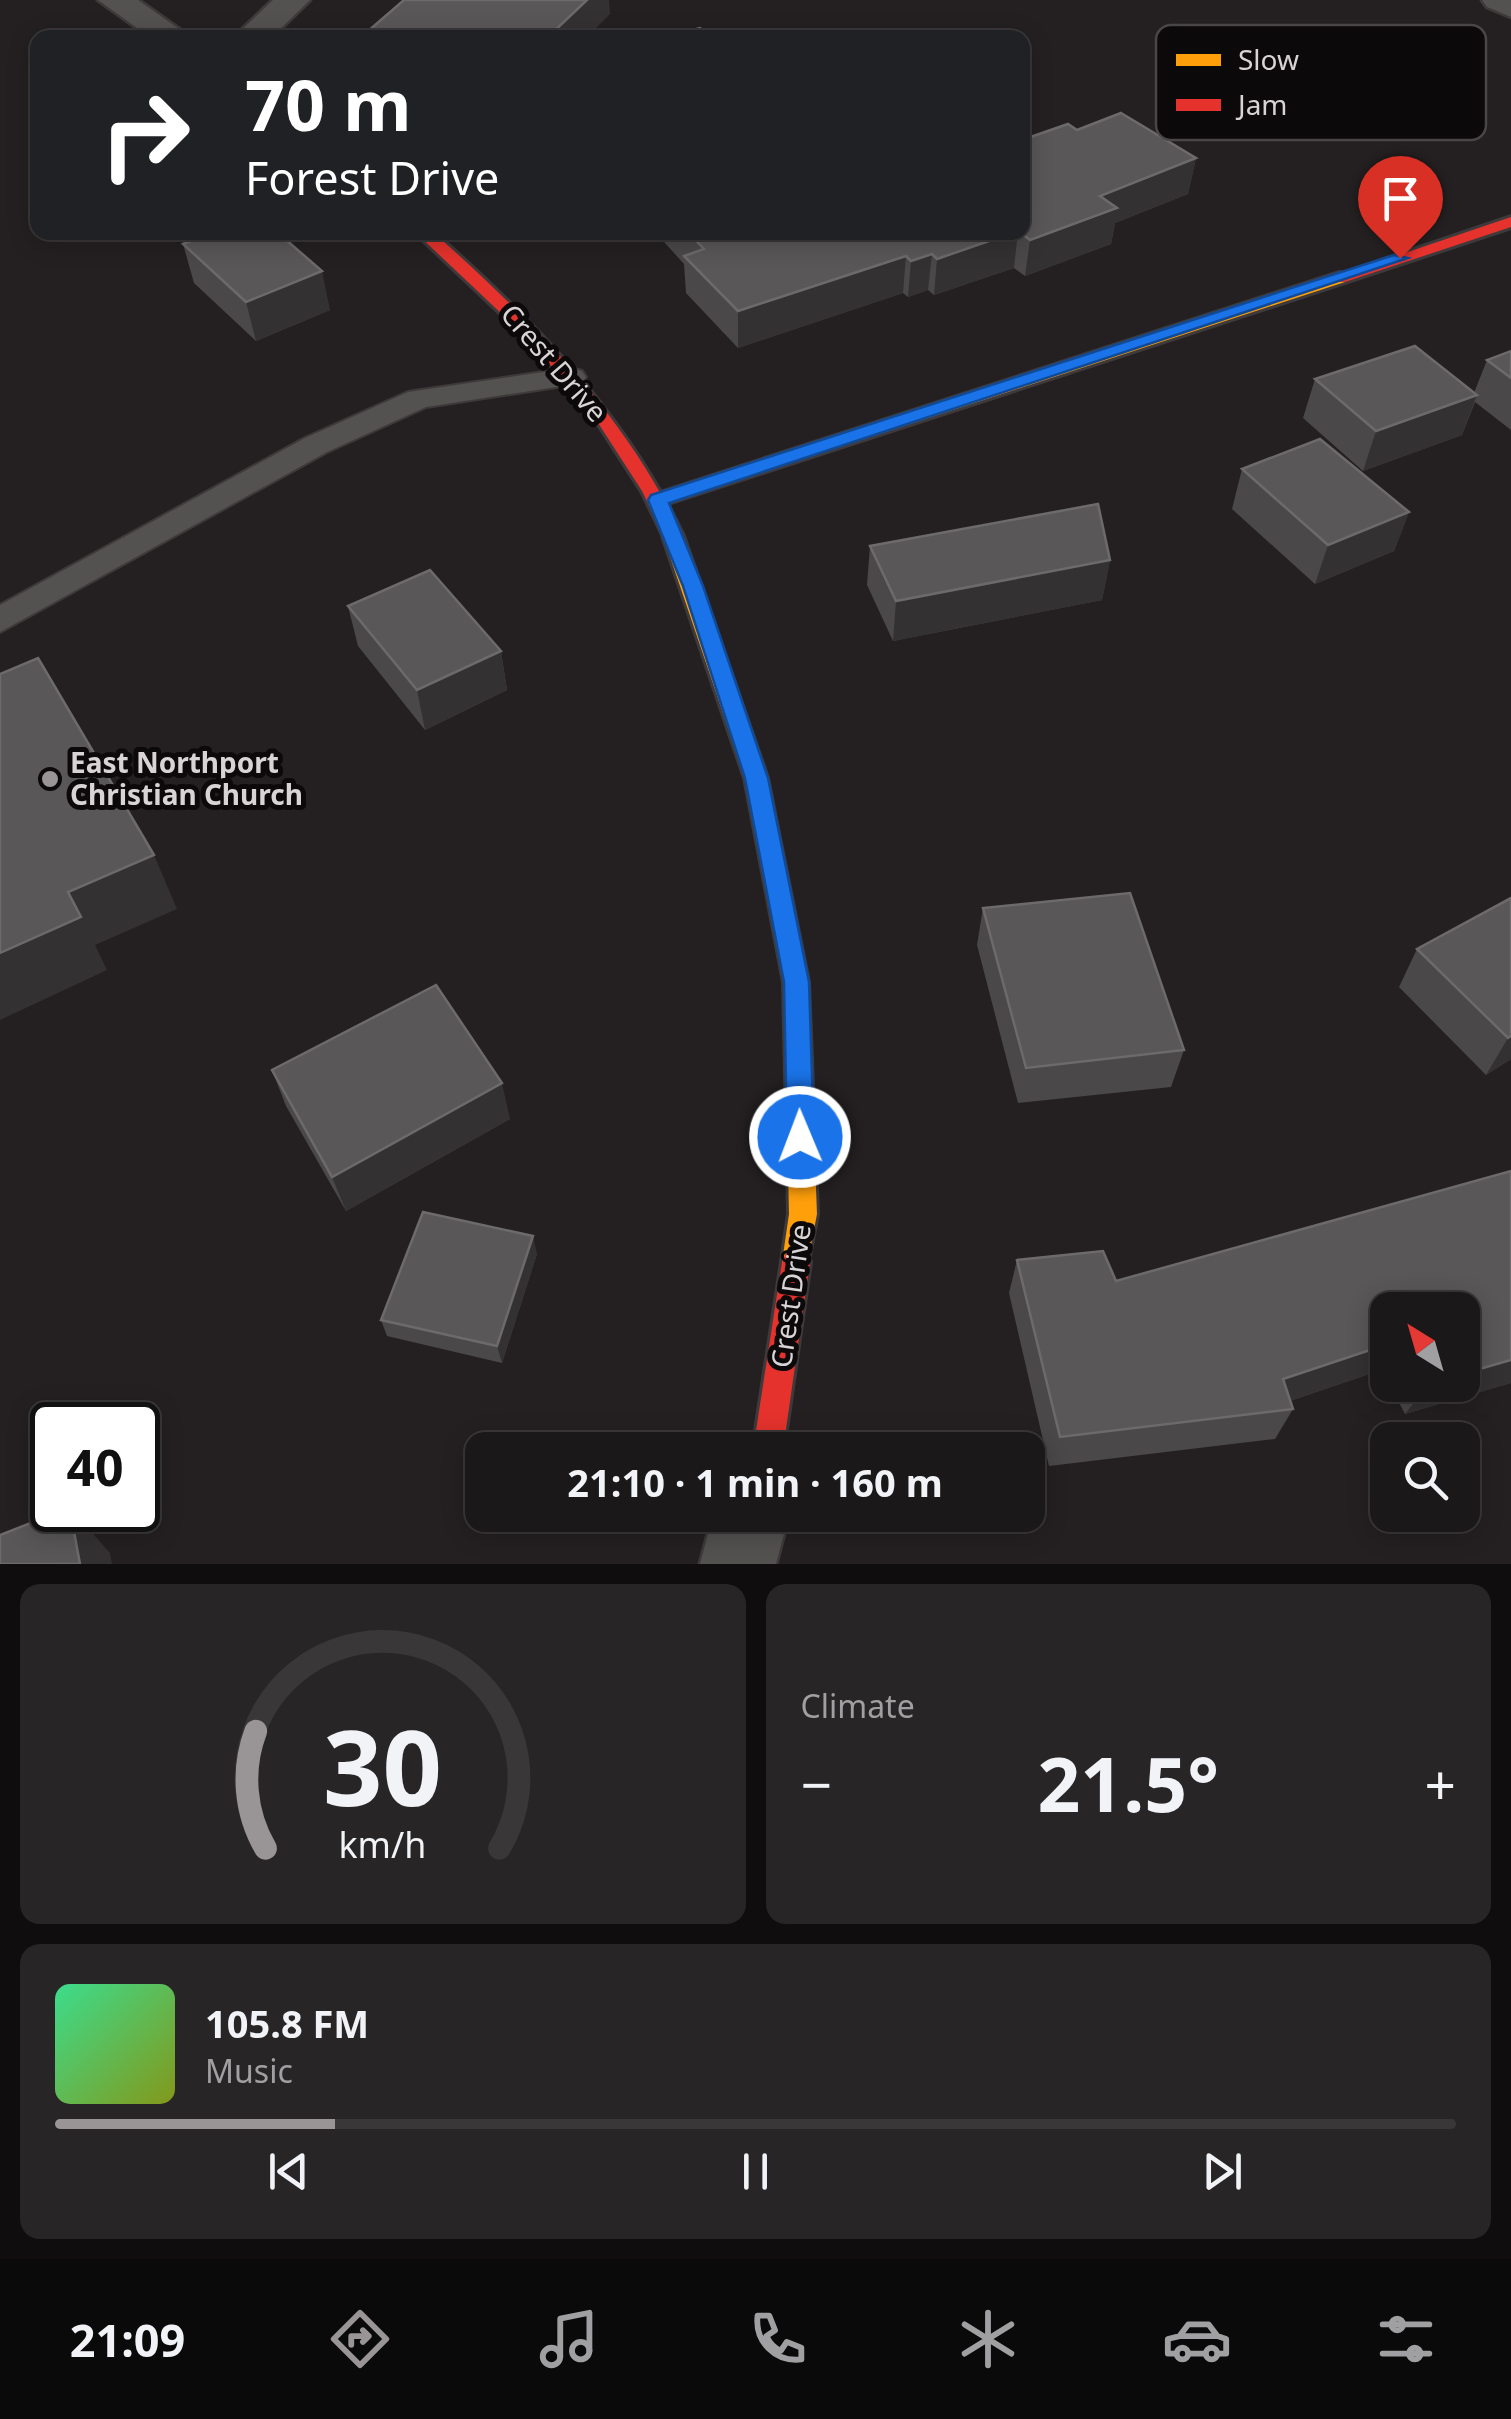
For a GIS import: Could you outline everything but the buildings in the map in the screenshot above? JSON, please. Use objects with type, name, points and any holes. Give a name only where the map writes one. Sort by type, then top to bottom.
[{"type":"street","points":[[115,0],[162,30]]},
{"type":"street","points":[[259,30],[293,0]]},
{"type":"street","points":[[1499,0],[1511,7]]},
{"type":"street","points":[[658,500],[1511,222]]},
{"type":"street","name":"Crest Drive","points":[[432,240],[506,304],[590,396],[658,500],[693,586],[756,778],[796,982],[803,1214],[771,1432]]},
{"type":"street","points":[[738,1564],[747,1532]]},
{"type":"lane","points":[[0,620],[316,445],[420,399],[572,376]]},
{"type":"traffic: slow","points":[[658,500],[1339,278]]},
{"type":"traffic: slow","points":[[673,536],[756,778],[796,982],[803,1214],[796,1262]]},
{"type":"traffic: jam","points":[[1339,278],[1511,222]]},
{"type":"traffic: jam","points":[[432,240],[532,334],[598,408],[652,491],[673,536]]},
{"type":"traffic: jam","points":[[771,1432],[796,1262]]},
{"type":"place","name":"East Northport Christian Church","points":[[50,779]]},
{"type":"route","points":[[800,1137],[796,982],[756,778],[693,586],[658,500],[1400,258]]}]
